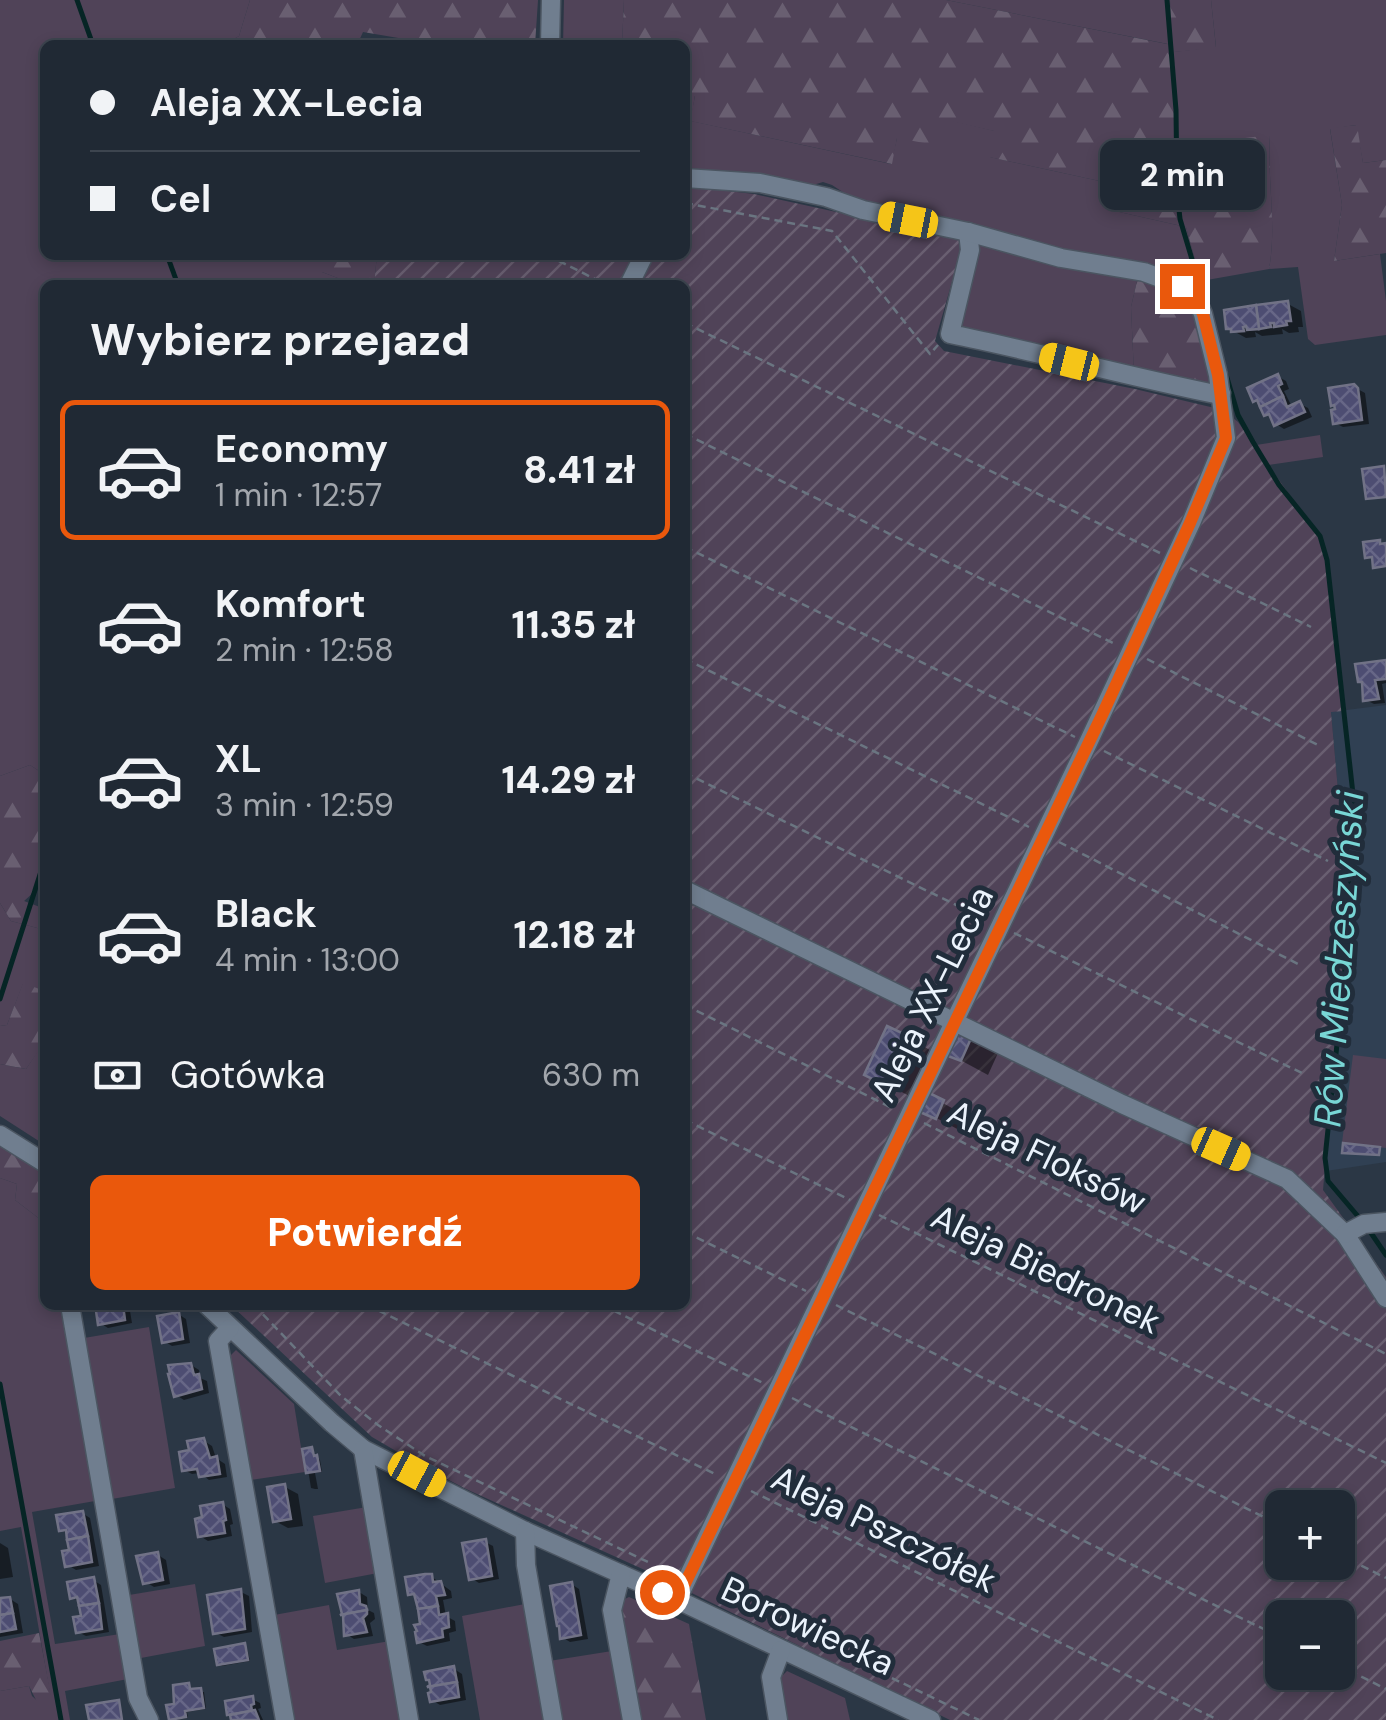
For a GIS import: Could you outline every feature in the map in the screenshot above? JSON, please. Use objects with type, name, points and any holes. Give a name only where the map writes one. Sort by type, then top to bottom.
[{"type":"street","points":[[550,40],[551,0]]},
{"type":"street","name":"Aleja XX-Lecia","points":[[677,1600],[1088,744],[1226,438],[1203,314],[1196,298],[1182,286],[1144,272],[1061,258],[968,232],[879,214],[826,196],[760,183],[690,178]]},
{"type":"street","points":[[968,232],[970,250],[950,334],[1215,394],[1222,401]]},
{"type":"street","points":[[690,892],[1122,1104],[1286,1179],[1345,1234],[1386,1298]]},
{"type":"street","points":[[0,1136],[40,1160]]},
{"type":"street","points":[[1345,1234],[1364,1224],[1386,1222]]},
{"type":"street","points":[[71,1310],[138,1698],[149,1720]]},
{"type":"street","name":"Borowiecka","points":[[212,1310],[364,1449],[524,1530],[931,1720]]},
{"type":"street","points":[[230,1328],[218,1341],[285,1720]]},
{"type":"street","points":[[364,1449],[409,1720]]},
{"type":"street","points":[[524,1530],[526,1564],[553,1720]]},
{"type":"street","points":[[621,1574],[612,1610],[632,1720]]},
{"type":"street","points":[[778,1720],[771,1677],[781,1650]]},
{"type":"path","points":[[690,204],[832,231],[930,354],[950,334]]},
{"type":"path","points":[[557,260],[598,280]]},
{"type":"path","points":[[690,325],[1310,627]]},
{"type":"path","points":[[690,436],[1320,746]]},
{"type":"path","points":[[690,549],[1328,861]]},
{"type":"path","points":[[690,661],[1302,966]]},
{"type":"path","name":"Aleja Floksów","points":[[690,1008],[1386,1354]]},
{"type":"path","name":"Aleja Biedronek","points":[[690,1122],[1386,1462]]},
{"type":"path","points":[[690,1234],[1265,1518]]},
{"type":"path","points":[[259,1310],[340,1396],[425,1456],[650,1563]]},
{"type":"path","name":"Aleja Pszczółek","points":[[377,1310],[1218,1720]]},
{"type":"path","points":[[612,1310],[1265,1630]]},
{"type":"path","points":[[1355,1562],[1386,1578]]},
{"type":"path","points":[[728,1599],[980,1720]]},
{"type":"path","points":[[1355,1674],[1386,1689]]},
{"type":"shaded area","points":[[1386,705],[1386,1162],[1326,1171],[1349,914],[1331,712]]},
{"type":"green space","points":[[0,0],[250,0],[239,36],[232,40],[40,40],[40,260],[322,260],[322,272],[343,280],[40,280],[40,772],[30,765],[0,776]]},
{"type":"green space","points":[[250,0],[538,0],[535,40],[410,40],[363,32],[359,40],[232,40],[239,36]]},
{"type":"green space","points":[[564,0],[624,0],[622,40],[563,40]]},
{"type":"green space","points":[[624,0],[946,0],[1172,45],[1170,0],[1211,0],[1216,48],[1174,52],[1179,146],[1270,135],[1269,269],[1201,281],[1186,227],[1115,211],[1118,185],[989,157],[994,131],[950,121],[946,147],[897,138],[892,164],[690,121],[695,96],[690,94],[690,40],[622,40]]},
{"type":"green space","points":[[946,0],[1170,0],[1173,45]]},
{"type":"green space","points":[[1211,0],[1386,0],[1386,160],[1363,163],[1356,125],[1330,129],[1342,205],[1334,261],[1380,254],[1386,335],[1315,345],[1308,339],[1298,267],[1269,269],[1270,136],[1179,147],[1173,52],[1216,47]]},
{"type":"green space","points":[[690,94],[695,95],[691,121],[891,164],[897,138],[949,120],[995,131],[990,157],[1118,185],[1115,211],[1186,227],[1201,281],[858,202],[823,182],[803,188],[690,172]]},
{"type":"green space","points":[[1357,125],[1363,163],[1386,160],[1386,253],[1334,261],[1342,205],[1330,128]]},
{"type":"green space","points":[[690,187],[754,194],[964,240],[935,341],[944,351],[1223,410],[1238,422],[1323,542],[1344,711],[1331,712],[1349,914],[1323,1190],[1386,1277],[1386,1720],[950,1720],[420,1465],[372,1437],[236,1310],[690,1310],[690,280],[374,280],[376,260],[690,260]]},
{"type":"green space","points":[[978,238],[1138,277],[1131,307],[1134,374],[959,328]]},
{"type":"green space","points":[[322,260],[376,260],[374,280],[343,280],[322,272]]},
{"type":"green space","points":[[1138,277],[1182,292],[1194,305],[1212,389],[1134,374],[1131,307]]},
{"type":"green space","points":[[1320,435],[1323,457],[1268,465],[1256,445]]},
{"type":"green space","points":[[30,765],[40,772],[40,887],[24,901],[40,907],[40,929],[11,921],[0,903],[0,776]]},
{"type":"green space","points":[[0,903],[11,921],[40,929],[40,989],[23,984],[7,1025],[0,1026]]},
{"type":"green space","points":[[23,983],[40,989],[40,1049],[26,1069],[0,1064],[0,1026],[7,1025]]},
{"type":"green space","points":[[40,1048],[40,1142],[0,1116],[0,1064],[26,1069]]},
{"type":"green space","points":[[1353,1055],[1386,1059],[1386,1148],[1342,1143]]},
{"type":"green space","points":[[0,1145],[40,1170],[40,1219],[15,1200],[17,1184],[0,1178]]},
{"type":"green space","points":[[0,1178],[17,1184],[15,1200],[40,1219],[40,1310],[63,1310],[95,1501],[32,1512],[55,1644],[120,1634],[128,1679],[65,1691],[70,1720],[0,1720],[0,1691],[29,1686],[32,1696],[54,1716],[21,1527],[0,1531]]},
{"type":"green space","points":[[149,1327],[175,1488],[112,1499],[84,1338]]},
{"type":"green space","points":[[236,1350],[294,1404],[305,1472],[250,1480],[228,1358]]},
{"type":"green space","points":[[367,1507],[378,1573],[325,1583],[313,1516]]},
{"type":"green space","points":[[195,1584],[205,1646],[141,1658],[129,1595]]},
{"type":"green space","points":[[629,1597],[689,1624],[706,1720],[641,1720],[619,1602]]},
{"type":"green space","points":[[525,1604],[546,1720],[480,1720],[462,1616]]},
{"type":"green space","points":[[329,1605],[337,1650],[390,1641],[403,1720],[292,1720],[274,1615]]},
{"type":"green space","points":[[39,1633],[55,1716],[44,1716],[29,1686],[0,1691],[0,1641]]},
{"type":"green space","points":[[612,1651],[624,1720],[559,1720],[549,1661]]},
{"type":"green space","points":[[787,1671],[845,1698],[850,1720],[787,1720],[779,1679]]},
{"type":"building","points":[[1288,301],[1291,321],[1286,321],[1287,325],[1274,327],[1270,323],[1271,327],[1259,329],[1256,305]]},
{"type":"building","points":[[1256,305],[1259,329],[1226,329],[1224,310]]},
{"type":"building","points":[[1278,374],[1283,396],[1260,407],[1247,388]]},
{"type":"building","points":[[1354,384],[1358,388],[1362,420],[1333,424],[1331,410],[1335,409],[1328,388]]},
{"type":"building","points":[[1283,396],[1287,407],[1300,401],[1305,412],[1274,426],[1269,414],[1264,416],[1260,407]]},
{"type":"building","points":[[1384,466],[1386,497],[1366,499],[1362,469]]},
{"type":"building","points":[[1380,540],[1380,544],[1386,543],[1386,566],[1373,568],[1372,557],[1365,558],[1363,542]]},
{"type":"building","points":[[1386,660],[1386,679],[1375,680],[1379,699],[1363,701],[1362,682],[1358,682],[1355,664]]},
{"type":"building","points":[[887,1026],[917,1040],[893,1089],[864,1075]]},
{"type":"building","points":[[959,1030],[972,1036],[961,1061],[948,1056]]},
{"type":"building","points":[[929,1093],[944,1100],[936,1119],[920,1112]]},
{"type":"building","points":[[1343,1143],[1380,1147],[1379,1155],[1342,1153]]},
{"type":"building","points":[[124,1310],[125,1320],[98,1325],[96,1311]]},
{"type":"building","points":[[179,1312],[183,1339],[162,1343],[157,1316]]},
{"type":"building","points":[[191,1363],[194,1375],[199,1374],[202,1389],[174,1397],[168,1365]]},
{"type":"building","points":[[204,1438],[210,1458],[217,1456],[220,1474],[199,1477],[197,1469],[182,1471],[179,1452],[189,1450],[187,1441]]},
{"type":"building","points":[[312,1447],[320,1471],[306,1473],[302,1449]]},
{"type":"building","points":[[285,1484],[291,1519],[273,1522],[267,1487]]},
{"type":"building","points":[[223,1502],[225,1533],[198,1537],[195,1519],[202,1517],[200,1506]]},
{"type":"building","points":[[83,1511],[88,1536],[67,1540],[66,1530],[59,1531],[56,1515]]},
{"type":"building","points":[[88,1536],[92,1562],[65,1567],[62,1551],[69,1550],[67,1540]]},
{"type":"building","points":[[486,1539],[492,1576],[469,1580],[462,1543]]},
{"type":"building","points":[[158,1552],[163,1580],[143,1584],[136,1556]]},
{"type":"building","points":[[432,1574],[433,1582],[441,1581],[445,1595],[436,1596],[438,1606],[418,1609],[414,1594],[408,1595],[405,1577]]},
{"type":"building","points":[[94,1577],[99,1603],[79,1606],[77,1597],[70,1599],[67,1582]]},
{"type":"building","points":[[572,1582],[581,1635],[560,1639],[550,1586]]},
{"type":"building","points":[[241,1589],[245,1629],[213,1634],[207,1595]]},
{"type":"building","points":[[359,1590],[360,1604],[367,1610],[340,1615],[337,1594]]},
{"type":"building","points":[[10,1597],[13,1613],[0,1615],[0,1598]]},
{"type":"building","points":[[99,1603],[102,1629],[76,1633],[73,1617],[81,1616],[79,1606]]},
{"type":"building","points":[[438,1606],[439,1615],[448,1613],[449,1627],[442,1629],[443,1637],[417,1643],[414,1625],[420,1624],[418,1609]]},
{"type":"building","points":[[367,1610],[363,1618],[367,1632],[344,1636],[340,1615]]},
{"type":"building","points":[[13,1613],[16,1629],[0,1632],[0,1615]]},
{"type":"building","points":[[245,1643],[248,1660],[217,1665],[214,1649]]},
{"type":"building","points":[[454,1666],[457,1682],[427,1687],[429,1680],[424,1672]]},
{"type":"building","points":[[457,1682],[459,1697],[430,1702],[427,1687]]},
{"type":"building","points":[[189,1683],[190,1689],[201,1688],[204,1708],[185,1711],[186,1717],[169,1720],[166,1705],[174,1704],[173,1685]]},
{"type":"building","points":[[253,1696],[252,1711],[227,1715],[225,1701]]},
{"type":"building","points":[[119,1700],[122,1720],[89,1720],[86,1705]]},
{"type":"building","points":[[255,1710],[259,1720],[231,1720],[230,1715]]},
{"type":"waterway","points":[[77,0],[91,40]]},
{"type":"waterway","name":"Rów Miedzeszyński","points":[[1167,0],[1180,219],[1202,293]]},
{"type":"waterway","points":[[169,260],[176,280]]},
{"type":"waterway","name":"Rów Miedzeszyński","points":[[1225,371],[1238,415],[1279,485],[1320,536],[1327,560],[1354,803],[1342,805],[1349,882],[1348,940],[1325,1158],[1328,1181],[1362,1221]]},
{"type":"waterway","points":[[0,999],[40,875]]},
{"type":"waterway","name":"Rów Miedzeszyński","points":[[1369,1230],[1386,1255]]},
{"type":"waterway","points":[[0,1384],[61,1720]]},
{"type":"route","points":[[662,1592],[677,1600],[1103,713],[1226,438],[1218,375],[1203,314],[1196,298],[1182,286]]}]
